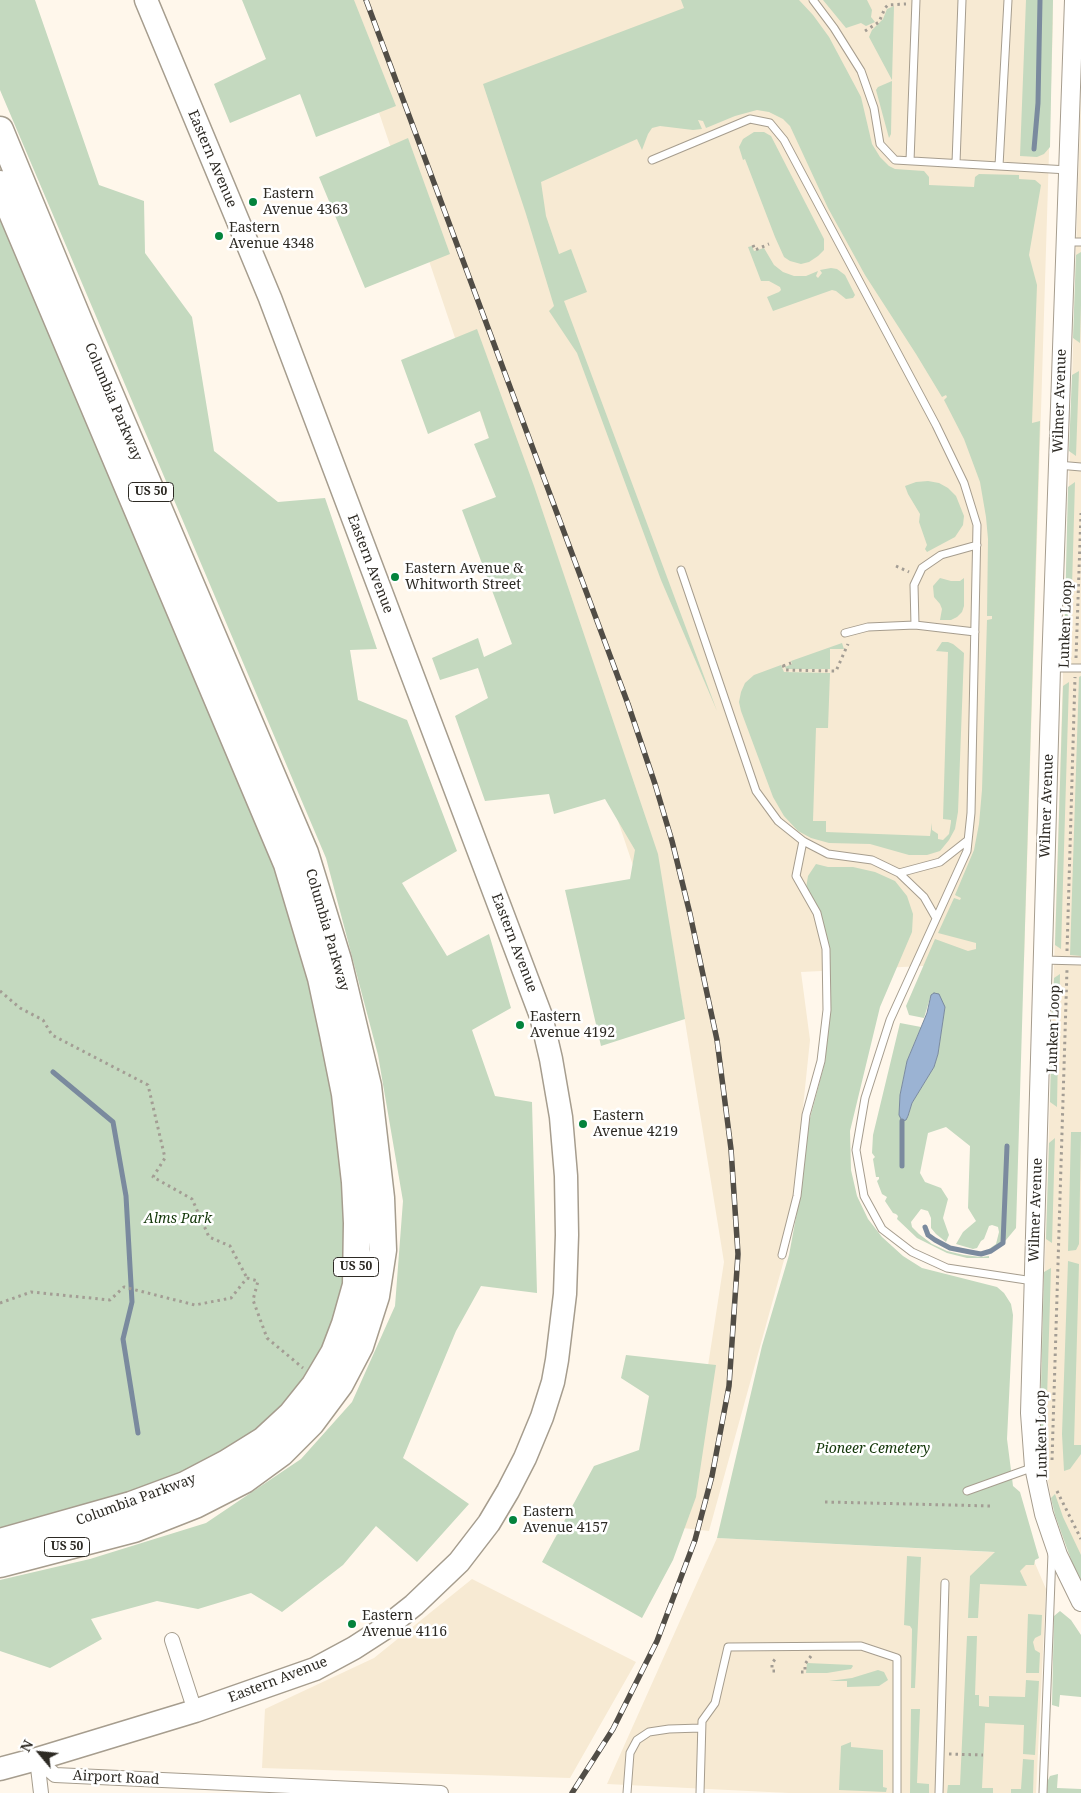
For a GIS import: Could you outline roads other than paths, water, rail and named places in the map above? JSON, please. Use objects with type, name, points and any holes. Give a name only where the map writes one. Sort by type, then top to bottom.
[{"type":"highway","name":"Columbia Parkway","points":[[0,130],[81,326],[305,853],[338,960],[368,1086],[381,1198],[383,1250],[376,1296],[360,1346],[334,1392],[311,1423],[281,1453],[244,1480],[195,1504],[134,1529],[0,1564]]},
{"type":"highway","name":"Columbia Parkway","points":[[0,184],[287,864],[320,978],[345,1094],[355,1182],[357,1223],[356,1285],[345,1324],[334,1353],[315,1385],[297,1407],[264,1440],[186,1485],[123,1507],[0,1542]]},
{"type":"main road","name":"Eastern Avenue","points":[[0,1769],[195,1711],[315,1669],[354,1648],[385,1628],[414,1605],[459,1562],[488,1523],[508,1491],[525,1458],[542,1417],[554,1375],[565,1294],[566,1176],[560,1117],[551,1059],[541,1016],[270,298],[146,0]]},
{"type":"street","name":"Wilmer Avenue","points":[[1074,0],[1078,18],[1068,170],[1074,242],[1058,465],[1030,1413],[1034,1467],[1044,1514],[1062,1564],[1081,1602]]},
{"type":"street","points":[[172,1640],[195,1711]]},
{"type":"street","points":[[37,1759],[41,1793]]},
{"type":"street","name":"Airport Road","points":[[37,1759],[55,1775],[441,1793]]},
{"type":"lane","points":[[814,0],[861,71],[874,108],[880,144],[895,160],[1068,170]]},
{"type":"lane","points":[[910,161],[916,0]]},
{"type":"lane","points":[[956,164],[962,0]]},
{"type":"lane","points":[[999,166],[1008,0]]},
{"type":"lane","points":[[652,160],[750,119],[770,123],[784,140],[936,426],[964,483],[977,525],[971,813],[967,851],[890,1020],[865,1098],[856,1150],[864,1196],[882,1229],[912,1252],[948,1268],[1034,1281]]},
{"type":"lane","points":[[1058,465],[1081,466]]},
{"type":"lane","points":[[915,625],[914,584],[922,568],[941,555],[977,545]]},
{"type":"lane","points":[[680,570],[756,791],[778,821],[802,842],[828,854],[872,860],[899,873],[924,897],[936,918]]},
{"type":"lane","points":[[845,633],[868,627],[915,625],[975,632]]},
{"type":"lane","points":[[1051,668],[1078,668]]},
{"type":"lane","points":[[899,873],[940,862],[968,840]]},
{"type":"lane","points":[[782,1255],[797,1196],[806,1115],[821,1061],[827,1010],[826,949],[817,913],[796,876],[802,842]]},
{"type":"lane","points":[[1042,960],[1081,961]]},
{"type":"lane","points":[[967,1491],[1034,1467]]},
{"type":"lane","points":[[1043,1793],[1052,1540]]},
{"type":"lane","points":[[938,1793],[946,1583]]},
{"type":"lane","points":[[700,1793],[702,1720],[715,1703],[728,1646],[860,1646],[897,1658],[898,1793]]},
{"type":"lane","points":[[627,1793],[630,1753],[637,1740],[649,1732],[669,1728],[702,1728]]},
{"type":"water","points":[[934,993],[939,994],[945,1007],[938,1054],[934,1067],[912,1103],[906,1120],[902,1121],[899,1115],[900,1095],[907,1061],[927,1013],[931,995]]},
{"type":"waterway","points":[[1034,149],[1038,103],[1040,0]]},
{"type":"waterway","points":[[53,1072],[113,1122],[126,1196],[132,1302],[123,1339],[138,1433]]},
{"type":"waterway","points":[[902,1121],[902,1166]]},
{"type":"waterway","points":[[925,1227],[928,1235],[950,1248],[981,1254],[991,1251],[1003,1243],[1007,1146]]},
{"type":"railway","points":[[366,0],[628,704],[655,784],[672,841],[690,914],[717,1040],[731,1149],[738,1254],[729,1386],[712,1476],[695,1540],[657,1641],[613,1729],[572,1793]]},
{"type":"place","name":"Eastern Avenue 4363","points":[[253,202]]},
{"type":"place","name":"Eastern Avenue 4348","points":[[219,236]]},
{"type":"place","name":"Eastern Avenue & Whitworth Street","points":[[395,577]]},
{"type":"place","name":"Eastern Avenue 4192","points":[[520,1025]]},
{"type":"place","name":"Eastern Avenue 4219","points":[[583,1124]]},
{"type":"place","name":"Eastern Avenue 4157","points":[[513,1520]]},
{"type":"place","name":"Eastern Avenue 4116","points":[[352,1624]]},
{"type":"park label","name":"Alms Park","points":[[178,1219]]},
{"type":"park label","name":"Pioneer Cemetery","points":[[873,1449]]}]
